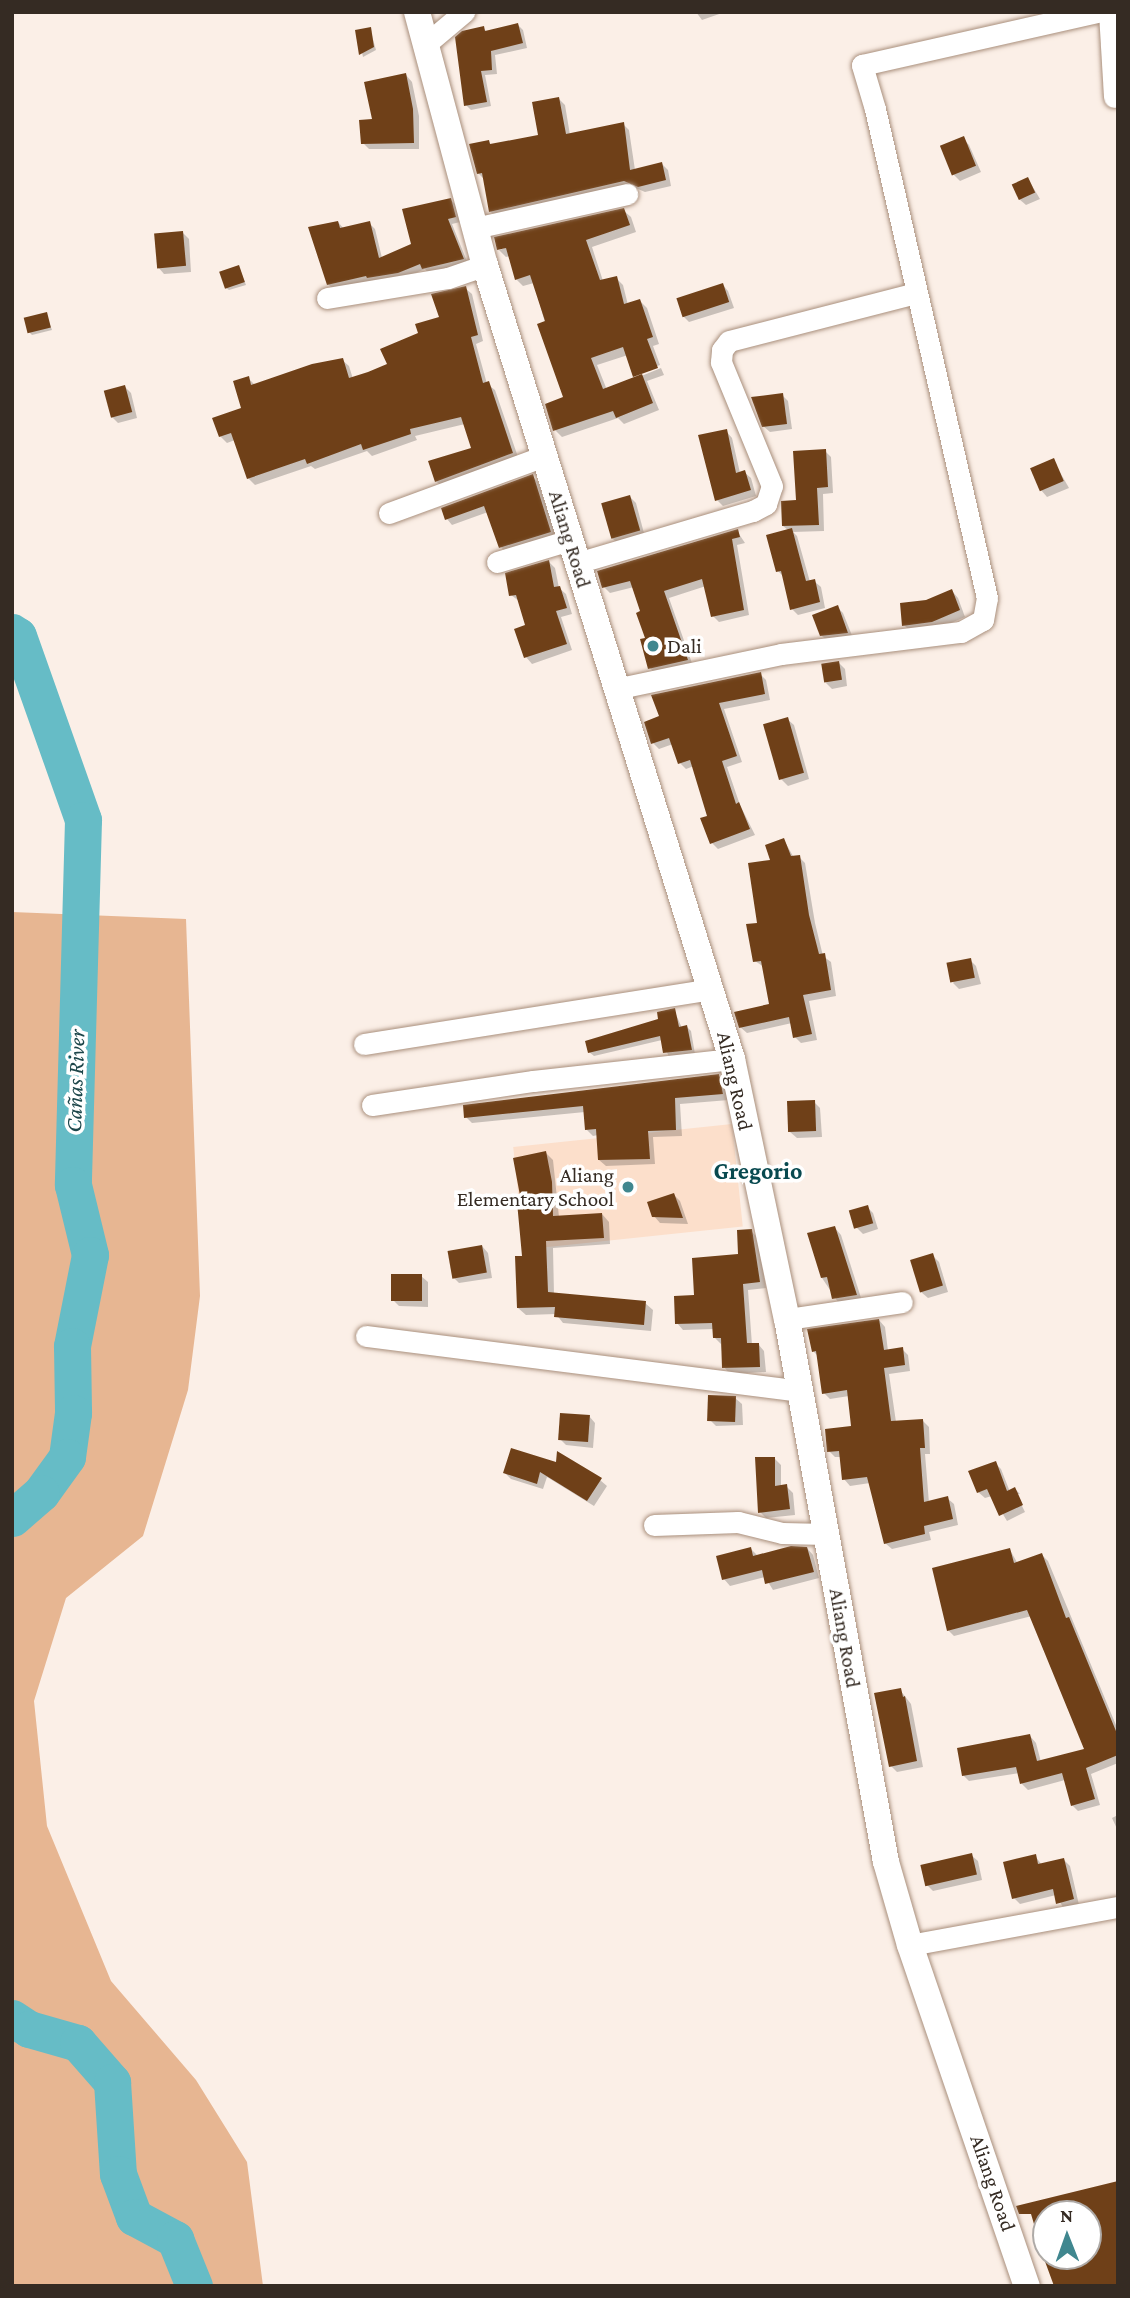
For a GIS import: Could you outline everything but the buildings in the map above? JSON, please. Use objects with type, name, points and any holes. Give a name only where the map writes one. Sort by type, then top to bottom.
[{"type":"street","name":"Aliang Road","points":[[417,12],[485,265],[732,1059],[787,1319],[886,1862],[910,1945],[1027,2286]]},
{"type":"street","points":[[426,44],[464,12]]},
{"type":"street","points":[[615,689],[781,654],[961,632],[983,620],[987,598],[875,108],[862,65],[1097,12]]},
{"type":"street","points":[[1109,12],[1114,97]]},
{"type":"street","points":[[475,228],[627,194]]},
{"type":"street","points":[[327,298],[448,278],[485,265]]},
{"type":"street","points":[[497,562],[573,552],[753,511],[766,504],[772,486],[721,362],[722,350],[729,341],[916,293]]},
{"type":"street","points":[[388,513],[544,456]]},
{"type":"street","points":[[364,1044],[712,989]]},
{"type":"street","points":[[372,1105],[533,1081],[732,1059]]},
{"type":"street","points":[[787,1319],[902,1302]]},
{"type":"street","points":[[366,1336],[799,1391]]},
{"type":"street","points":[[654,1525],[738,1522],[782,1533],[826,1534]]},
{"type":"street","points":[[910,1945],[1118,1907]]},
{"type":"shaded area","points":[[12,912],[186,919],[200,1296],[188,1390],[143,1536],[66,1598],[34,1701],[47,1826],[111,1981],[196,2080],[247,2162],[263,2286],[12,2286]]},
{"type":"shaded area","name":"Aliang Elementary School","points":[[732,1124],[743,1226],[524,1249],[513,1147]]},
{"type":"waterway","name":"Cañas River","points":[[12,632],[18,636],[83,820],[73,1185],[90,1255],[72,1346],[73,1413],[67,1457],[41,1493],[12,1518]]},
{"type":"waterway","name":"Cañas River","points":[[12,2018],[29,2029],[78,2043],[112,2082],[118,2174],[134,2217],[175,2239],[194,2286]]},
{"type":"place","name":"Dali","points":[[653,646]]},
{"type":"place","name":"Aliang Elementary School","points":[[628,1187]]},
{"type":"district","name":"Gregorio","points":[[758,1171]]}]
